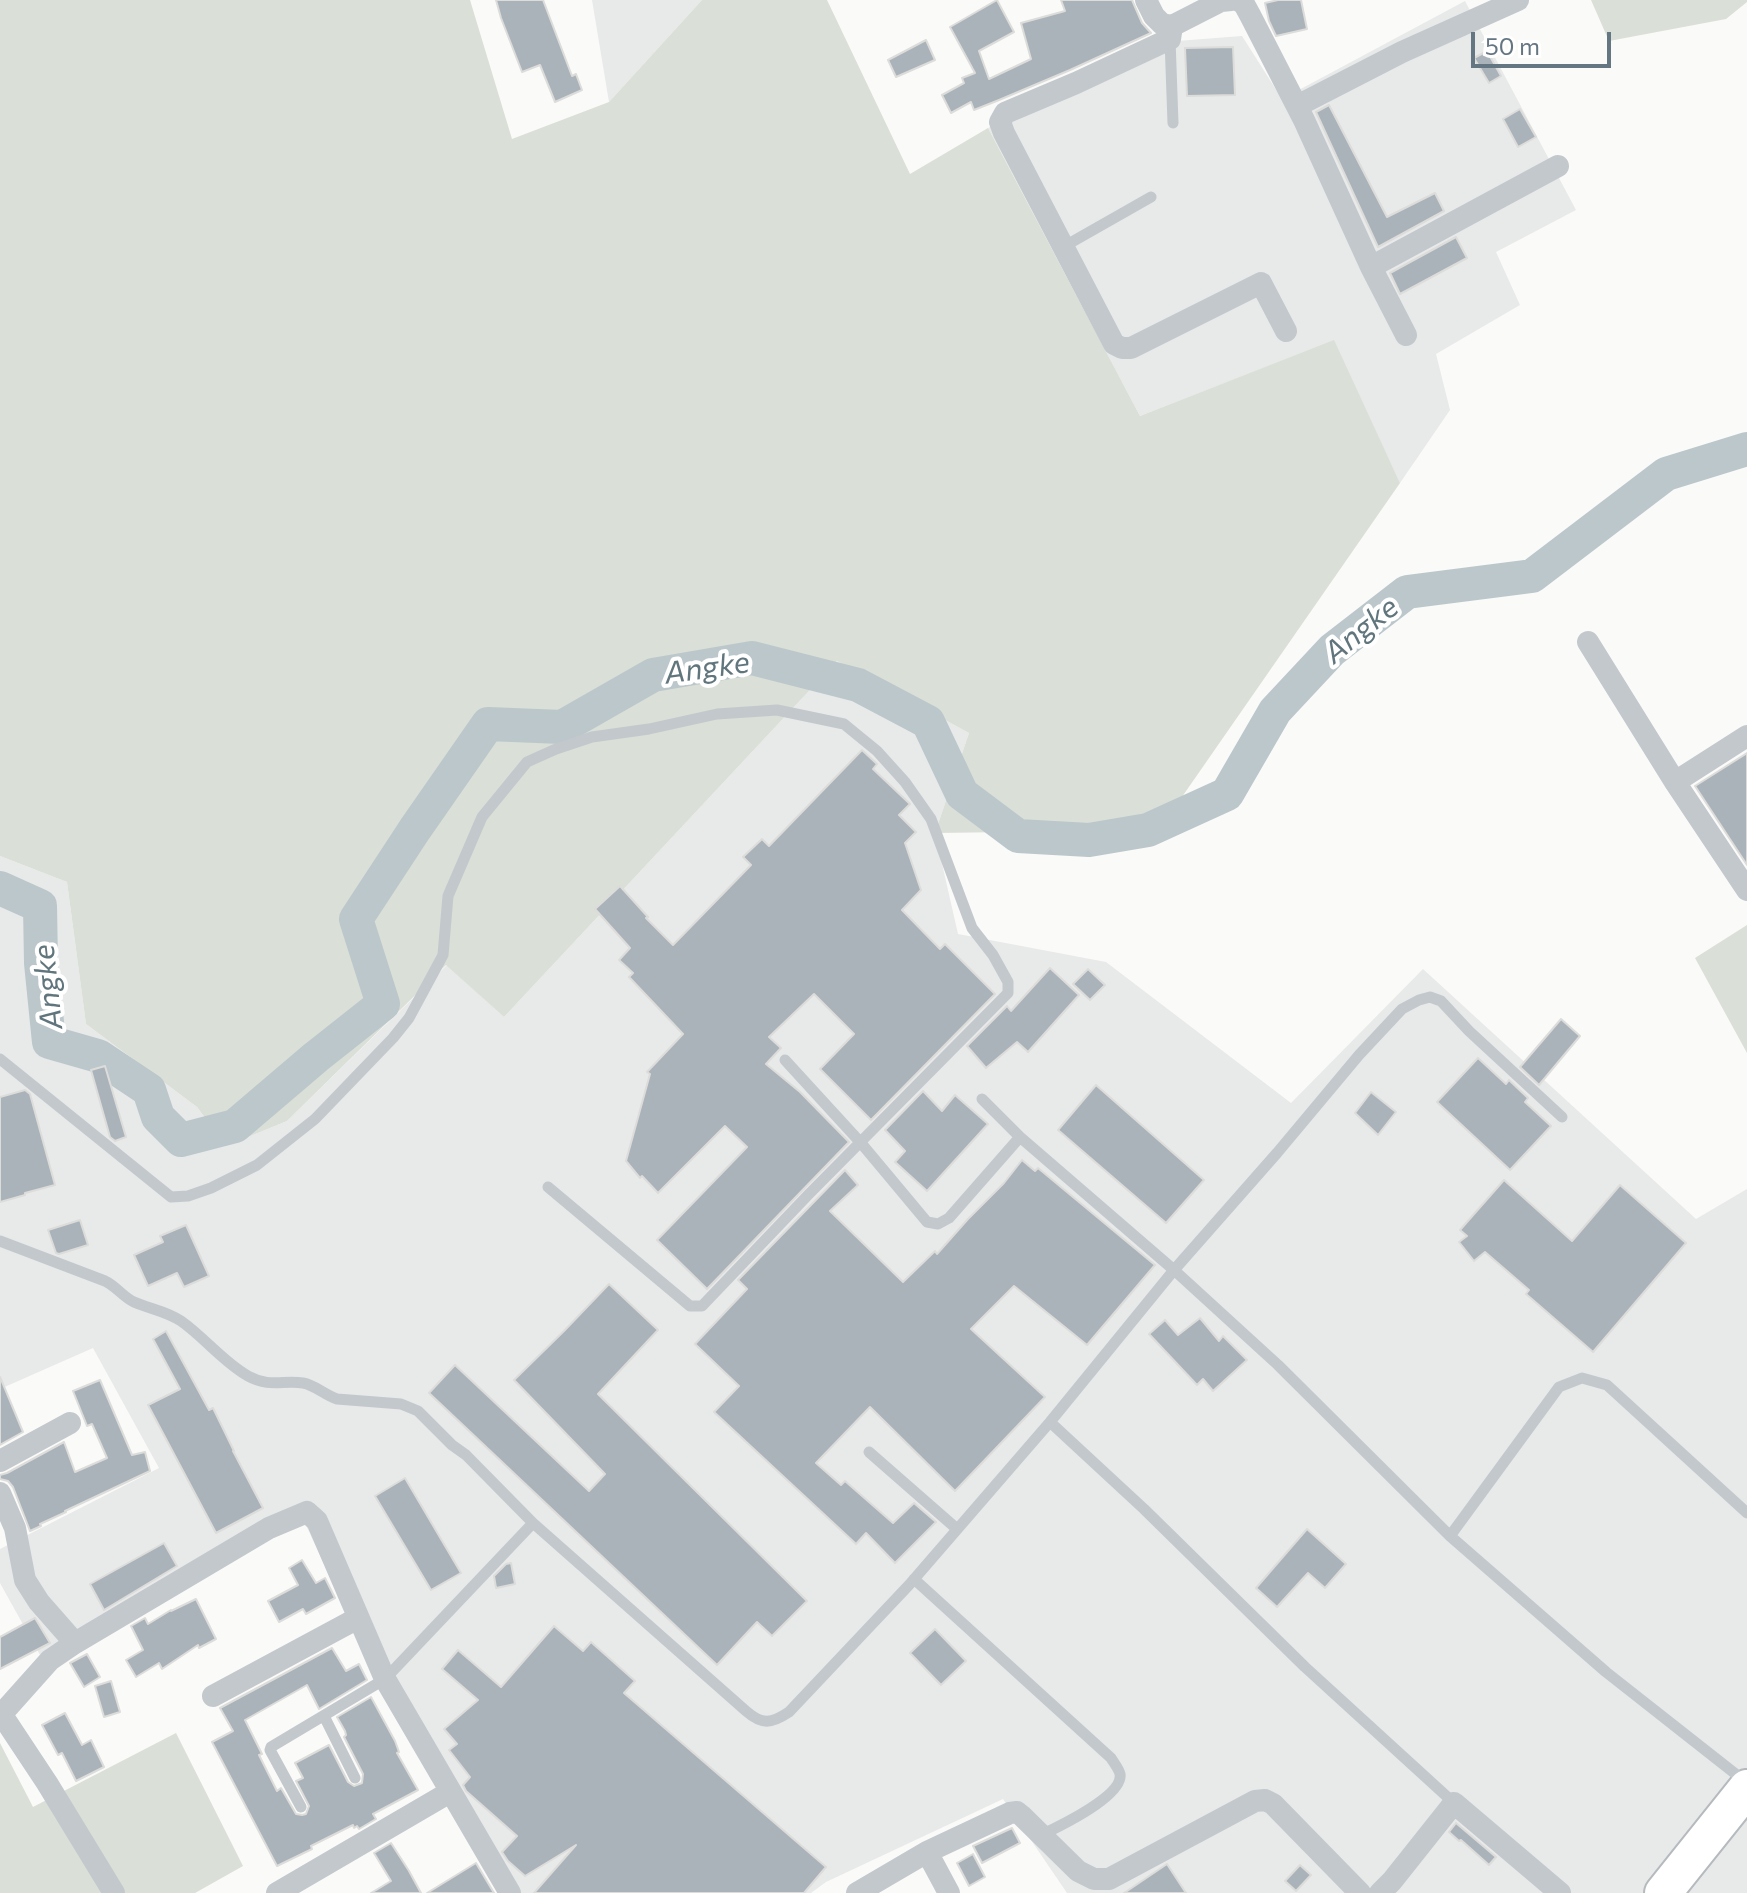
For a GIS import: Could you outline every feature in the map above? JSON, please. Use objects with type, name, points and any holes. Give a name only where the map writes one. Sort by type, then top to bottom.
[{"type":"main road","points":[[1663,1893],[1747,1786]]},
{"type":"street","points":[[1146,0],[1154,16],[1171,32]]},
{"type":"street","points":[[1231,0],[1221,1],[1076,83],[1005,113],[1000,122],[1114,344],[1131,348],[1261,283],[1286,331]]},
{"type":"street","points":[[1238,0],[1244,4],[1297,106],[1406,335]]},
{"type":"street","points":[[1297,106],[1402,52],[1518,0]]},
{"type":"street","points":[[1371,267],[1558,166]]},
{"type":"street","points":[[1588,642],[1747,890]]},
{"type":"street","points":[[1675,782],[1747,736]]},
{"type":"street","points":[[0,1461],[70,1423]]},
{"type":"street","points":[[0,1493],[15,1528],[25,1580],[39,1602],[75,1643]]},
{"type":"street","points":[[114,1893],[1,1715],[50,1660],[75,1643],[269,1528],[307,1512],[317,1521],[385,1679],[510,1893]]},
{"type":"street","points":[[213,1696],[358,1618]]},
{"type":"street","points":[[277,1893],[450,1792]]},
{"type":"street","points":[[857,1893],[927,1852],[1010,1813],[1017,1812],[1022,1816],[1078,1871],[1094,1879],[1109,1879],[1255,1801],[1265,1800],[1273,1804],[1360,1893]]},
{"type":"street","points":[[1380,1893],[1454,1803],[1560,1893]]},
{"type":"street","points":[[927,1852],[949,1893]]},
{"type":"lane","points":[[1171,32],[1173,123]]},
{"type":"lane","points":[[1063,247],[1151,197]]},
{"type":"lane","points":[[0,1059],[171,1197],[188,1196],[211,1188],[257,1165],[315,1119],[409,1018],[443,955],[448,896],[482,817],[527,762],[592,737],[649,729],[717,714],[777,710],[844,724],[877,751],[905,782],[931,819],[972,928],[993,955],[1008,982],[1008,993],[702,1306],[690,1306],[548,1187]]},
{"type":"lane","points":[[0,1241],[105,1281],[133,1302],[180,1321],[246,1375],[259,1382],[268,1385],[303,1383],[337,1399],[401,1404],[418,1411],[533,1523],[746,1711],[756,1719],[768,1722],[789,1712],[914,1579],[1050,1422],[1174,1270],[1402,1009],[1430,997],[1441,1001],[1562,1117]]},
{"type":"lane","points":[[785,1060],[861,1143],[927,1222],[938,1224],[949,1218],[1020,1137]]},
{"type":"lane","points":[[982,1099],[1020,1137],[1278,1365],[1450,1536],[1606,1672],[1747,1786]]},
{"type":"lane","points":[[1450,1536],[1559,1387],[1582,1378],[1607,1385],[1747,1513]]},
{"type":"lane","points":[[1050,1422],[1305,1667],[1454,1803]]},
{"type":"lane","points":[[869,1452],[957,1529]]},
{"type":"lane","points":[[301,1807],[270,1750],[274,1743],[385,1679],[533,1523]]},
{"type":"lane","points":[[914,1579],[1111,1758],[1120,1772],[1121,1780],[1102,1800],[1041,1835]]},
{"type":"lane","points":[[324,1716],[355,1778]]},
{"type":"shaded area","points":[[0,0],[470,0],[512,139],[609,102],[702,0],[827,0],[910,174],[988,128],[1140,416],[1334,340],[1400,483],[1159,830],[935,833],[969,733],[837,661],[504,1017],[446,965],[287,1121],[226,1146],[197,1107],[86,1024],[67,882],[0,856]]},
{"type":"shaded area","points":[[592,0],[702,0],[609,102]]},
{"type":"shaded area","points":[[1591,0],[1747,2],[1726,19],[1609,41]]},
{"type":"shaded area","points":[[1465,1],[1576,210],[1496,252],[1520,305],[1436,354],[1450,410],[1400,483],[1333,341],[1140,416],[988,128],[1164,42],[1242,36],[1282,99]]},
{"type":"shaded area","points":[[837,661],[969,733],[935,833],[958,934],[1106,962],[1291,1103],[1423,969],[1696,1219],[1747,1189],[1747,1893],[1067,1893],[1003,1799],[826,1882],[811,1893],[504,1893],[372,1668],[299,1510],[40,1655],[0,1583],[0,1549],[159,1468],[93,1348],[0,1389],[0,856],[67,882],[86,1024],[197,1107],[226,1146],[287,1121],[447,965],[504,1017]]},
{"type":"shaded area","points":[[1747,925],[1747,1053],[1695,958]]},
{"type":"shaded area","points":[[176,1733],[243,1866],[195,1893],[0,1893],[0,1743],[33,1807]]},
{"type":"building","points":[[496,0],[543,0],[572,76],[576,74],[582,90],[555,102],[540,65],[522,72]]},
{"type":"building","points":[[997,0],[1014,32],[979,51],[989,79],[1031,59],[1021,23],[1065,11],[1061,0],[1132,0],[1142,23],[1151,33],[974,110],[971,102],[951,113],[942,95],[964,83],[962,78],[975,73],[950,27]]},
{"type":"building","points":[[1301,0],[1307,29],[1276,36],[1265,3]]},
{"type":"building","points":[[926,40],[935,60],[896,77],[888,60]]},
{"type":"building","points":[[1233,47],[1235,95],[1187,96],[1185,48]]},
{"type":"building","points":[[1487,51],[1501,76],[1489,83],[1474,58]]},
{"type":"building","points":[[1329,105],[1387,217],[1435,193],[1444,211],[1378,247],[1316,112]]},
{"type":"building","points":[[1520,109],[1536,137],[1518,147],[1503,119]]},
{"type":"building","points":[[1456,237],[1467,258],[1400,294],[1390,273]]},
{"type":"building","points":[[862,750],[877,764],[873,769],[910,804],[899,815],[916,832],[905,843],[921,890],[902,910],[940,949],[945,944],[995,994],[871,1120],[820,1069],[854,1034],[814,994],[769,1037],[781,1048],[766,1064],[800,1092],[849,1142],[707,1289],[657,1240],[747,1147],[725,1126],[658,1193],[626,1161],[650,1074],[647,1072],[683,1034],[629,977],[633,973],[619,960],[630,948],[595,909],[620,886],[673,945],[751,865],[743,857],[762,839],[769,846]]},
{"type":"building","points":[[1747,753],[1747,865],[1695,786]]},
{"type":"building","points":[[1050,968],[1079,995],[1028,1052],[1017,1042],[986,1068],[967,1046],[1007,1006],[1011,1011]]},
{"type":"building","points":[[1088,969],[1105,985],[1090,1000],[1073,984]]},
{"type":"building","points":[[1561,1019],[1580,1036],[1539,1085],[1520,1067]]},
{"type":"building","points":[[1478,1058],[1506,1084],[1509,1080],[1528,1098],[1525,1102],[1551,1126],[1510,1170],[1437,1102]]},
{"type":"building","points":[[105,1066],[126,1137],[115,1141],[110,1137],[91,1070]]},
{"type":"building","points":[[1096,1085],[1204,1180],[1166,1223],[1058,1130]]},
{"type":"building","points":[[25,1090],[30,1094],[55,1185],[0,1202],[0,1097]]},
{"type":"building","points":[[923,1091],[942,1111],[955,1095],[988,1124],[927,1191],[895,1162],[905,1151],[885,1130]]},
{"type":"building","points":[[1371,1092],[1396,1112],[1378,1135],[1355,1113]]},
{"type":"building","points":[[1022,1160],[1035,1171],[1038,1168],[1155,1265],[1087,1345],[1014,1286],[971,1329],[1045,1397],[955,1491],[870,1407],[816,1463],[841,1485],[845,1481],[893,1523],[914,1503],[936,1522],[895,1563],[866,1533],[856,1544],[714,1412],[739,1386],[695,1344],[747,1289],[738,1280],[845,1170],[858,1185],[830,1211],[903,1282],[935,1251],[937,1254]]},
{"type":"building","points":[[1504,1180],[1572,1241],[1620,1185],[1686,1243],[1593,1352],[1526,1294],[1529,1290],[1485,1252],[1474,1261],[1459,1242],[1467,1236],[1460,1230]]},
{"type":"building","points":[[80,1220],[88,1245],[56,1253],[48,1230]]},
{"type":"building","points":[[186,1225],[209,1276],[184,1287],[177,1273],[148,1286],[134,1255],[163,1242],[160,1236]]},
{"type":"building","points":[[609,1284],[658,1330],[598,1394],[807,1601],[772,1636],[757,1622],[717,1665],[429,1393],[455,1365],[589,1491],[605,1474],[514,1380]]},
{"type":"building","points":[[1200,1318],[1219,1341],[1223,1336],[1247,1360],[1213,1391],[1203,1379],[1197,1385],[1149,1334],[1165,1320],[1178,1335]]},
{"type":"building","points":[[166,1331],[209,1410],[213,1408],[263,1508],[216,1533],[148,1405],[180,1389],[153,1339]]},
{"type":"building","points":[[0,1377],[23,1432],[0,1445]]},
{"type":"building","points":[[100,1380],[132,1455],[145,1452],[150,1471],[30,1531],[13,1487],[8,1481],[0,1479],[0,1475],[64,1442],[75,1472],[107,1458],[92,1424],[87,1426],[73,1391]]},
{"type":"building","points":[[405,1478],[461,1573],[431,1590],[375,1496]]},
{"type":"building","points":[[1307,1529],[1346,1564],[1325,1588],[1308,1573],[1277,1607],[1256,1588]]},
{"type":"building","points":[[164,1543],[177,1566],[104,1610],[90,1584]]},
{"type":"building","points":[[302,1560],[316,1583],[325,1578],[335,1598],[306,1614],[303,1609],[279,1622],[268,1601],[298,1585],[289,1568]]},
{"type":"building","points":[[511,1563],[515,1584],[496,1588],[494,1576]]},
{"type":"building","points":[[196,1599],[216,1639],[199,1648],[198,1645],[162,1669],[159,1663],[136,1677],[126,1660],[143,1650],[131,1626],[145,1618],[148,1624]]},
{"type":"building","points":[[35,1618],[50,1643],[0,1669],[0,1637]]},
{"type":"building","points":[[554,1626],[583,1651],[591,1642],[635,1681],[624,1693],[826,1867],[804,1893],[534,1893],[576,1845],[525,1876],[508,1861],[502,1852],[517,1836],[466,1791],[463,1785],[470,1777],[449,1750],[457,1744],[444,1729],[478,1700],[442,1669],[458,1650],[501,1687]]},
{"type":"building","points":[[935,1629],[966,1661],[941,1685],[910,1653]]},
{"type":"building","points":[[332,1648],[346,1671],[359,1664],[367,1680],[319,1709],[307,1685],[245,1720],[277,1791],[281,1788],[296,1814],[306,1814],[309,1806],[296,1781],[303,1778],[295,1763],[329,1745],[348,1782],[354,1786],[362,1783],[363,1774],[337,1717],[371,1697],[418,1790],[373,1814],[376,1819],[359,1829],[353,1825],[277,1866],[212,1742],[233,1731],[220,1708]]},
{"type":"building","points":[[87,1654],[100,1677],[84,1687],[70,1663]]},
{"type":"building","points":[[111,1681],[120,1712],[104,1717],[95,1686]]},
{"type":"building","points":[[65,1713],[82,1745],[91,1740],[104,1767],[76,1781],[62,1753],[58,1755],[42,1725]]},
{"type":"building","points":[[1456,1823],[1496,1857],[1489,1865],[1449,1832]]},
{"type":"building","points":[[1012,1828],[1020,1843],[982,1863],[973,1846]]},
{"type":"building","points":[[391,1843],[421,1893],[371,1893],[391,1881],[374,1853]]},
{"type":"building","points":[[973,1854],[985,1877],[969,1886],[957,1863]]},
{"type":"building","points":[[476,1863],[494,1893],[427,1893]]},
{"type":"building","points":[[1167,1864],[1186,1893],[1124,1893]]},
{"type":"building","points":[[1300,1865],[1311,1875],[1296,1891],[1285,1881]]},
{"type":"waterway","name":"Angke","points":[[0,888],[40,906],[41,963],[49,1042],[98,1056],[149,1090],[158,1117],[181,1140],[235,1126],[383,1004],[356,919],[488,724],[562,727],[653,675],[752,658],[858,685],[928,722],[962,794],[1018,836],[1089,840],[1148,830],[1227,794],[1275,711],[1332,650],[1407,592],[1532,576],[1666,474],[1747,449]]}]
